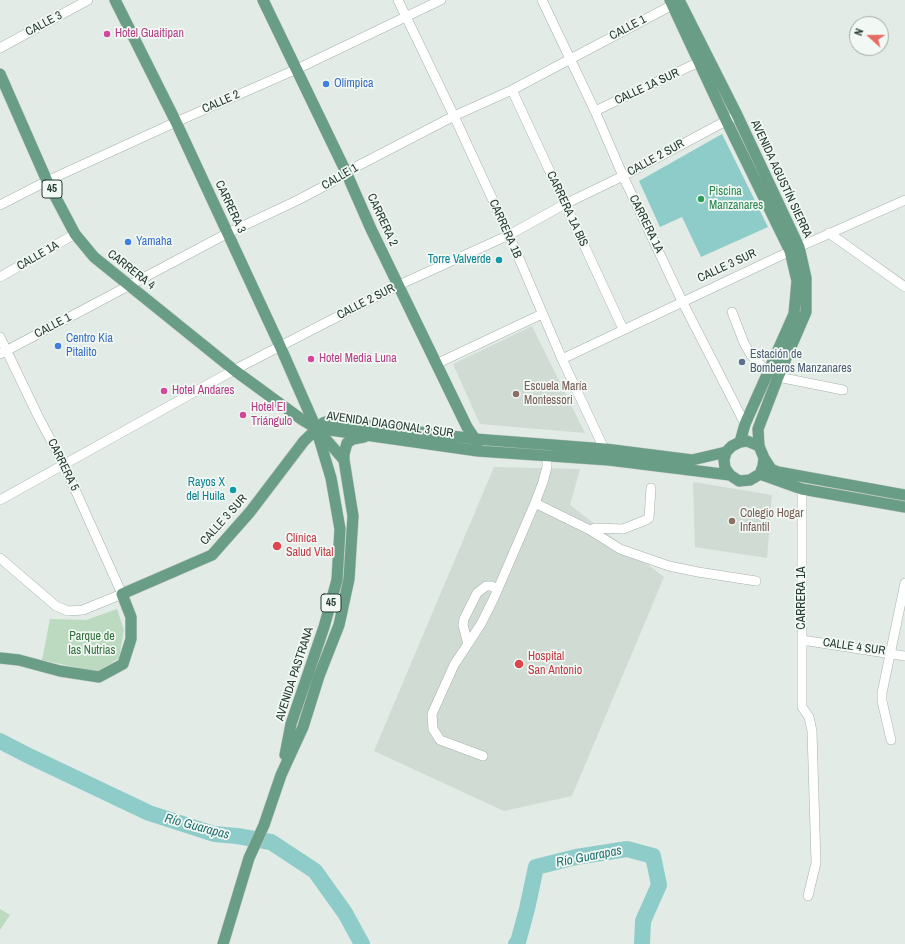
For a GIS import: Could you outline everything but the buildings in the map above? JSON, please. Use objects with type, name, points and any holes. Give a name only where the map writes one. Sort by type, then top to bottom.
[{"type":"main road","name":"CARRERA 3","points":[[115,0],[176,122],[280,346],[316,428]]},
{"type":"main road","name":"CARRERA 2","points":[[263,0],[436,364],[467,427],[475,439],[478,451]]},
{"type":"main road","name":"AVENIDA AGUSTÍN SIERRA","points":[[676,1],[699,62],[726,120],[795,249]]},
{"type":"main road","name":"AVENIDA AGUSTÍN SIERRA","points":[[676,1],[737,115],[795,249],[797,281],[794,314],[773,374],[758,429],[759,446]]},
{"type":"main road","name":"CARRERA 4","points":[[0,74],[47,181],[75,234],[94,258],[234,370],[300,419],[316,428]]},
{"type":"main road","name":"AVENIDA AGUSTÍN SIERRA","points":[[740,442],[746,424],[773,374]]},
{"type":"main road","name":"AVENIDA DIAGONAL 3 SUR","points":[[316,428],[329,421],[475,439],[547,450],[692,460],[726,452]]},
{"type":"main road","name":"AVENIDA DIAGONAL 3 SUR","points":[[316,428],[478,451],[547,450]]},
{"type":"main road","points":[[316,428],[344,460]]},
{"type":"main road","name":"CALLE 3 SUR","points":[[122,594],[212,555],[250,512],[304,441],[316,428]]},
{"type":"main road","name":"AVENIDA PASTRANA","points":[[281,775],[291,724],[324,627],[337,580],[340,529],[332,478],[316,428]]},
{"type":"main road","points":[[344,460],[344,454],[348,443],[353,439],[371,435]]},
{"type":"main road","points":[[764,458],[760,474],[750,480],[740,481],[730,475],[725,468],[724,460],[726,452],[732,446],[740,442],[747,441],[759,446],[764,458],[771,468],[778,472],[905,495]]},
{"type":"main road","name":"AVENIDA DIAGONAL 3 SUR","points":[[607,455],[730,475]]},
{"type":"main road","name":"AVENIDA PASTRANA","points":[[223,944],[249,858],[264,825],[281,775],[303,727],[319,676],[339,625],[349,579],[353,516],[344,460]]},
{"type":"main road","points":[[760,474],[802,488],[905,508]]},
{"type":"main road","points":[[0,658],[19,660],[60,671],[99,677],[123,664],[131,639],[131,617],[122,594]]},
{"type":"street","name":"CARRERA 1B","points":[[398,0],[509,235],[562,359],[607,455]]},
{"type":"street","name":"CALLE 2","points":[[0,205],[47,181],[297,69],[441,0]]},
{"type":"street","name":"CARRERA 1A","points":[[542,0],[682,300],[746,424]]},
{"type":"street","name":"CALLE 3","points":[[0,48],[83,1]]},
{"type":"street","name":"CALLE 1","points":[[3,353],[228,233],[298,200],[332,182],[346,172],[454,116],[512,90],[676,1]]},
{"type":"street","name":"CALLE 1A SUR","points":[[595,111],[699,62]]},
{"type":"street","name":"CARRERA 1A BIS","points":[[512,90],[623,329]]},
{"type":"street","name":"CALLE 2 SUR","points":[[0,500],[234,370],[399,285],[509,235],[565,204],[623,176],[737,115]]},
{"type":"street","name":"CALLE 3 SUR","points":[[562,359],[682,300],[905,200]]},
{"type":"street","points":[[829,233],[905,287]]},
{"type":"street","name":"CALLE 1A","points":[[0,277],[75,234]]},
{"type":"street","points":[[732,312],[744,343],[751,355],[773,374],[843,390]]},
{"type":"street","points":[[436,364],[542,314]]},
{"type":"street","name":"CARRERA 5","points":[[0,337],[3,353],[64,465],[122,594]]},
{"type":"street","points":[[483,756],[440,740],[433,729],[432,714],[454,665],[481,624],[498,589],[535,503],[547,467],[547,450]]},
{"type":"street","points":[[590,530],[595,528],[623,529],[649,518],[651,488]]},
{"type":"street","name":"CARRERA 1A","points":[[802,488],[802,707],[809,717],[812,731],[816,863],[808,896]]},
{"type":"street","points":[[535,503],[590,530],[620,550],[669,566],[756,581]]},
{"type":"street","name":"CALLE 3 SUR","points":[[0,558],[56,606],[68,610],[83,610],[122,594]]},
{"type":"street","points":[[891,740],[882,701],[882,693],[905,583]]},
{"type":"street","points":[[468,644],[463,625],[464,619],[477,593],[486,586],[491,586],[498,589]]},
{"type":"street","name":"CALLE 4 SUR","points":[[802,640],[905,656]]},
{"type":"shaded area","name":"Escuela María Montessori","points":[[532,326],[585,433],[480,424],[453,364]]},
{"type":"shaded area","name":"Hospital San Antonio","points":[[494,467],[580,469],[570,505],[664,577],[572,796],[504,811],[374,751]]},
{"type":"shaded area","name":"Colegio Hogar Infantil","points":[[693,482],[772,495],[767,558],[695,547]]},
{"type":"green space","name":"Parque de las Nutrias","points":[[117,609],[124,630],[119,658],[98,672],[42,660],[50,619],[86,620]]},
{"type":"green space","points":[[0,909],[10,915],[0,930]]},
{"type":"water","name":"Piscina Manzanares","points":[[722,134],[768,227],[701,257],[682,217],[660,227],[639,181]]},
{"type":"waterway","name":"Río Guarapas","points":[[0,741],[149,813],[214,834],[237,836],[271,842],[315,871],[345,913],[362,944]]},
{"type":"waterway","name":"Río Guarapas","points":[[516,944],[518,942],[527,909],[536,867],[576,857],[627,849],[653,856],[659,885],[643,921],[642,944]]},
{"type":"place","name":"Hotel Guaitipan","points":[[107,34]]},
{"type":"place","name":"Olímpica","points":[[326,84]]},
{"type":"place","name":"Piscina Manzanares","points":[[701,199]]},
{"type":"place","name":"Yamaha","points":[[128,242]]},
{"type":"place","name":"Torre Valverde","points":[[499,260]]},
{"type":"place","name":"Centro Kia Pitalito","points":[[58,346]]},
{"type":"place","name":"Hotel Media Luna","points":[[311,359]]},
{"type":"place","name":"Estación de Bomberos Manzanares","points":[[742,362]]},
{"type":"place","name":"Hotel Andares","points":[[164,391]]},
{"type":"place","name":"Escuela María Montessori","points":[[516,394]]},
{"type":"place","name":"Hotel El Triángulo","points":[[243,415]]},
{"type":"place","name":"Rayos X del Huila","points":[[233,490]]},
{"type":"place","name":"Colegio Hogar Infantil","points":[[732,521]]},
{"type":"place","name":"Clínica Salud Vital","points":[[277,546]]},
{"type":"place","name":"Hospital San Antonio","points":[[519,664]]}]
